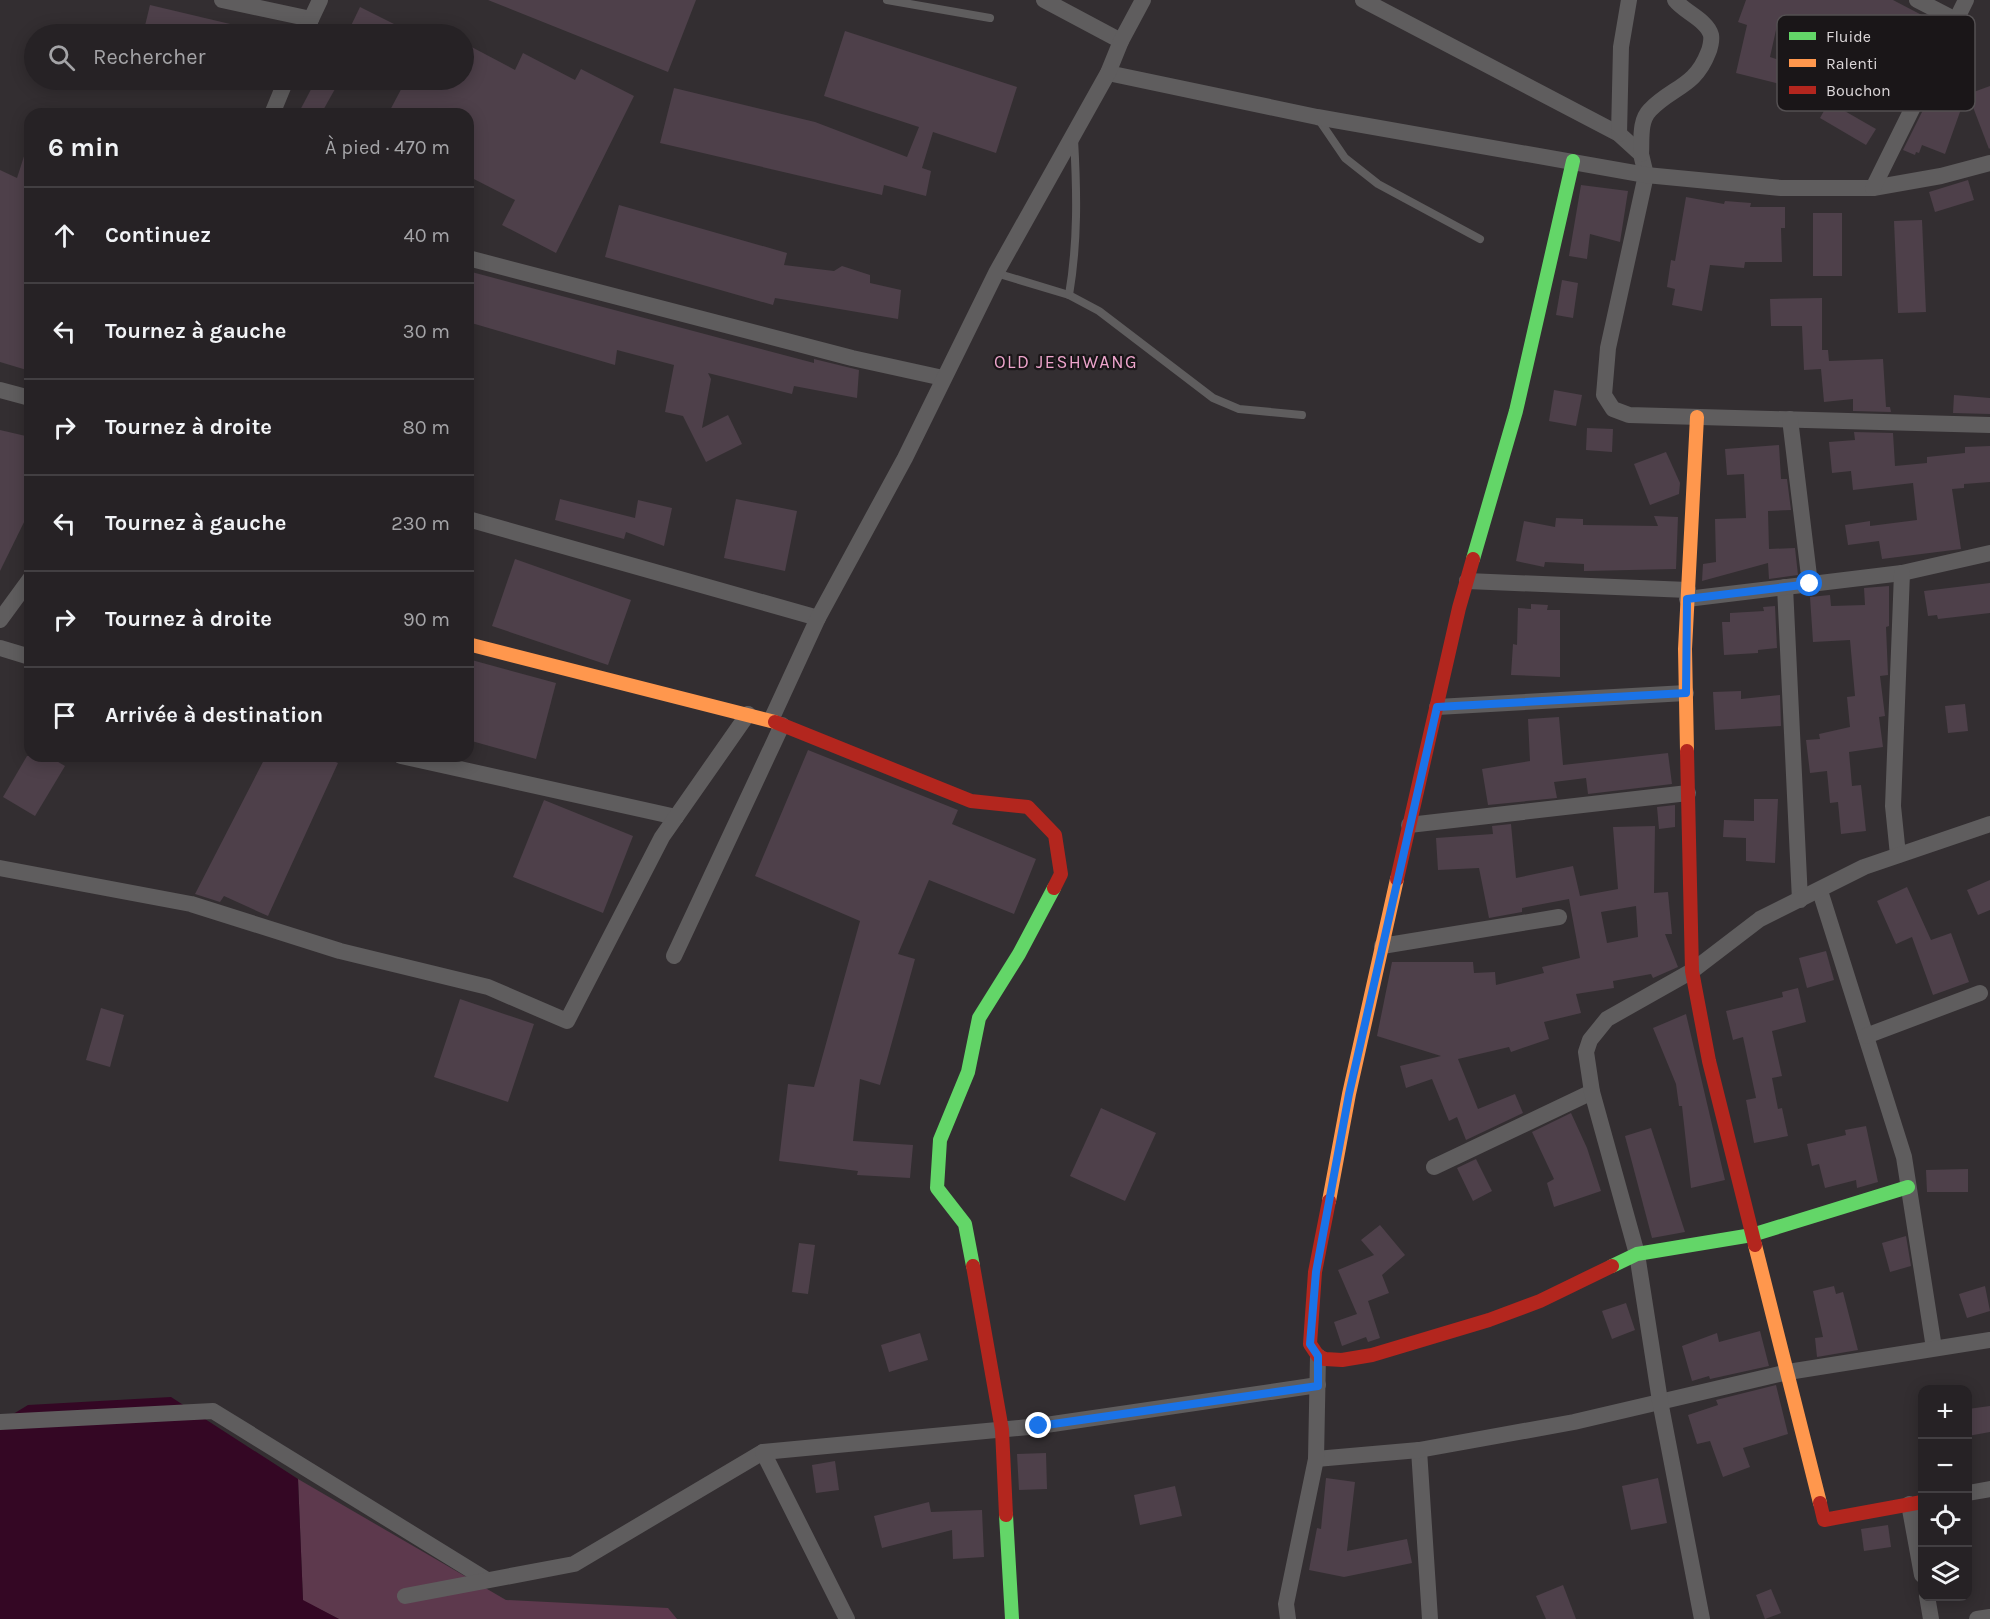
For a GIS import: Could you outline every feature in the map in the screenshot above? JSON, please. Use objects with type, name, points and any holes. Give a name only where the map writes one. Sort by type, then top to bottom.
[{"type":"street","points":[[222,0],[298,24]]},
{"type":"street","points":[[309,24],[320,0]]},
{"type":"street","points":[[1044,0],[1121,41]]},
{"type":"street","points":[[674,956],[777,722],[818,618],[905,458],[996,273],[1108,73],[1121,41],[1143,0]]},
{"type":"street","points":[[1363,0],[1619,134],[1641,154]]},
{"type":"street","points":[[1619,134],[1621,47],[1629,0]]},
{"type":"street","points":[[1675,0],[1704,24],[1711,35],[1710,49],[1702,69],[1684,87],[1649,111],[1642,124],[1641,154],[1646,175],[1608,348],[1604,395],[1612,409],[1629,415],[1990,425]]},
{"type":"street","points":[[1917,0],[1946,15]]},
{"type":"street","points":[[1958,15],[1966,0]]},
{"type":"street","points":[[1108,73],[1317,117],[1646,175],[1781,188],[1873,188],[1941,176],[1990,163]]},
{"type":"street","points":[[274,108],[282,90]]},
{"type":"street","points":[[1873,188],[1911,111]]},
{"type":"street","points":[[1288,1619],[1286,1604],[1316,1459],[1318,1356],[1310,1344],[1316,1272],[1349,1094],[1409,825],[1467,581],[1516,411],[1573,161]]},
{"type":"street","points":[[474,260],[852,358],[943,378]]},
{"type":"street","points":[[0,390],[24,396]]},
{"type":"street","points":[[1697,417],[1688,594],[1686,693],[1692,971],[1709,1061],[1824,1520],[1916,1503],[1920,1547]]},
{"type":"street","points":[[1790,419],[1810,584]]},
{"type":"street","points":[[474,521],[818,618]]},
{"type":"street","points":[[1467,581],[1688,594],[1785,587],[1902,573],[1990,553]]},
{"type":"street","points":[[1898,855],[1893,806],[1902,573]]},
{"type":"street","points":[[0,620],[24,587]]},
{"type":"street","points":[[1785,587],[1800,900]]},
{"type":"street","points":[[474,646],[777,722],[971,801],[1029,807],[1055,835],[1061,874],[1019,954],[979,1017],[968,1072],[940,1140],[937,1188],[965,1224],[1002,1430],[1012,1619]]},
{"type":"street","points":[[0,648],[24,655]]},
{"type":"street","points":[[1437,707],[1686,693]]},
{"type":"street","points":[[0,868],[191,904],[340,951],[488,987],[567,1022],[662,837],[748,714]]},
{"type":"street","points":[[428,762],[676,817]]},
{"type":"street","points":[[1409,825],[1688,793]]},
{"type":"street","points":[[1702,1619],[1660,1401],[1637,1254],[1592,1092],[1586,1052],[1598,1029],[1607,1019],[1692,971],[1760,919],[1864,867],[1990,824]]},
{"type":"street","points":[[1820,891],[1904,1157],[1934,1348]]},
{"type":"street","points":[[1382,946],[1559,917]]},
{"type":"street","points":[[1866,1036],[1980,993]]},
{"type":"street","points":[[1434,1167],[1592,1092]]},
{"type":"street","points":[[1318,1356],[1342,1360],[1372,1355],[1489,1320],[1540,1301],[1637,1254],[1752,1235],[1908,1187]]},
{"type":"street","points":[[1316,1459],[1419,1450],[1574,1422],[1788,1372],[1990,1340]]},
{"type":"street","points":[[405,1596],[574,1564],[763,1452],[1002,1430],[1318,1386]]},
{"type":"street","points":[[0,1422],[213,1411],[487,1580]]},
{"type":"street","points":[[1419,1450],[1430,1619]]},
{"type":"street","points":[[763,1452],[847,1619]]},
{"type":"street","points":[[1972,1492],[1990,1489]]},
{"type":"street","points":[[1928,1601],[1931,1619]]},
{"type":"street","points":[[1977,1619],[1990,1617]]},
{"type":"lane","points":[[887,0],[990,18]]},
{"type":"lane","points":[[1317,117],[1345,158],[1378,184],[1480,239]]},
{"type":"lane","points":[[1069,295],[1075,259],[1078,203],[1073,135]]},
{"type":"lane","points":[[996,273],[1069,295],[1099,311],[1213,398],[1239,409],[1302,415]]},
{"type":"shaded area","points":[[171,1397],[298,1479],[303,1600],[339,1619],[0,1619],[0,1422],[28,1405]]},
{"type":"shaded area","points":[[298,1479],[506,1600],[668,1608],[677,1619],[339,1619],[303,1601]]},
{"type":"building","points":[[488,0],[696,0],[668,72]]},
{"type":"building","points":[[1746,0],[1893,0],[1922,15],[1777,15],[1770,57],[1777,59],[1777,83],[1736,73],[1747,25],[1738,22]]},
{"type":"building","points":[[150,5],[230,24],[145,24]]},
{"type":"building","points":[[360,7],[394,24],[352,24]]},
{"type":"building","points":[[845,31],[1017,87],[996,153],[933,132],[922,168],[931,171],[926,196],[884,185],[882,195],[660,143],[674,88],[815,122],[907,157],[919,127],[824,96]]},
{"type":"building","points":[[474,48],[515,70],[523,53],[575,80],[581,69],[634,96],[556,253],[502,225],[515,200],[474,179],[474,108],[391,108],[401,90],[474,90]]},
{"type":"building","points":[[1990,86],[1989,149],[1974,111],[1975,91]]},
{"type":"building","points":[[311,90],[334,90],[324,108],[301,108]]},
{"type":"building","points":[[1824,111],[1845,111],[1876,129],[1866,145],[1820,118]]},
{"type":"building","points":[[1922,111],[1960,111],[1945,154],[1922,145],[1919,153],[1916,152],[1915,155],[1903,150]]},
{"type":"building","points":[[24,156],[24,369],[0,362],[0,170],[17,178]]},
{"type":"building","points":[[1968,180],[1974,200],[1935,212],[1929,192]]},
{"type":"building","points":[[1581,185],[1628,191],[1620,242],[1590,234],[1587,259],[1569,256]]},
{"type":"building","points":[[1686,197],[1724,204],[1725,201],[1751,203],[1750,207],[1785,207],[1785,228],[1781,228],[1782,262],[1745,262],[1744,268],[1710,265],[1702,311],[1672,305],[1675,289],[1667,287],[1671,260],[1675,261]]},
{"type":"building","points":[[619,205],[787,253],[784,265],[834,271],[842,266],[870,275],[870,283],[901,290],[898,319],[775,298],[773,305],[605,257]]},
{"type":"building","points":[[1813,213],[1842,213],[1842,276],[1813,276]]},
{"type":"building","points":[[1922,220],[1926,312],[1898,313],[1894,221]]},
{"type":"building","points":[[474,273],[814,363],[814,359],[859,370],[857,398],[794,386],[792,394],[708,373],[711,379],[702,428],[728,415],[742,444],[706,462],[683,416],[665,412],[674,365],[617,350],[615,365],[474,324]]},
{"type":"building","points":[[1562,280],[1578,283],[1573,318],[1556,315]]},
{"type":"building","points":[[1822,298],[1822,350],[1828,350],[1829,361],[1883,359],[1886,407],[1890,407],[1891,412],[1853,411],[1853,399],[1824,402],[1821,369],[1804,370],[1802,326],[1771,326],[1770,299]]},
{"type":"building","points":[[1554,390],[1582,395],[1576,426],[1549,421]]},
{"type":"building","points":[[1954,395],[1990,398],[1990,414],[1953,413]]},
{"type":"building","points":[[1587,428],[1613,429],[1612,452],[1586,450]]},
{"type":"building","points":[[0,430],[24,436],[24,522],[0,571]]},
{"type":"building","points":[[1854,432],[1893,433],[1895,466],[1927,463],[1927,457],[1965,453],[1965,447],[1990,446],[1990,482],[1964,484],[1964,488],[1952,489],[1961,549],[1882,559],[1879,541],[1848,545],[1845,525],[1870,521],[1870,526],[1917,520],[1913,483],[1853,490],[1851,471],[1832,473],[1829,442],[1855,440]]},
{"type":"building","points":[[1779,445],[1781,479],[1787,479],[1791,510],[1768,511],[1769,549],[1795,548],[1798,575],[1769,579],[1768,563],[1702,581],[1703,564],[1716,562],[1715,519],[1746,518],[1744,474],[1727,475],[1725,449]]},
{"type":"building","points":[[1666,452],[1680,483],[1679,494],[1650,505],[1634,464]]},
{"type":"building","points":[[560,499],[635,518],[638,500],[672,508],[664,546],[626,532],[624,539],[555,520]]},
{"type":"building","points":[[736,499],[797,511],[785,571],[724,558]]},
{"type":"building","points":[[1654,516],[1678,517],[1676,569],[1584,571],[1584,564],[1545,562],[1544,567],[1516,561],[1524,521],[1555,527],[1556,518],[1583,519],[1583,525],[1658,526]]},
{"type":"building","points":[[515,559],[631,600],[608,665],[492,626]]},
{"type":"building","points":[[1990,583],[1990,613],[1938,619],[1937,615],[1928,616],[1924,591]]},
{"type":"building","points":[[1889,586],[1889,626],[1886,627],[1888,675],[1880,676],[1885,716],[1879,717],[1883,747],[1849,752],[1852,786],[1861,785],[1866,831],[1841,834],[1838,802],[1830,803],[1827,771],[1810,773],[1806,740],[1820,739],[1819,734],[1850,727],[1847,697],[1855,696],[1850,640],[1813,642],[1810,597],[1830,595],[1831,606],[1865,605],[1864,588]]},
{"type":"building","points":[[1531,604],[1548,605],[1547,610],[1560,610],[1560,677],[1511,675],[1513,644],[1517,645],[1518,608],[1531,609]]},
{"type":"building","points":[[1775,606],[1777,648],[1758,650],[1758,653],[1724,655],[1722,622],[1730,622],[1730,613],[1764,611],[1763,607]]},
{"type":"building","points":[[474,661],[556,683],[536,759],[474,742]]},
{"type":"building","points":[[1741,691],[1741,699],[1780,695],[1781,726],[1715,730],[1713,692]]},
{"type":"building","points":[[1965,704],[1968,731],[1948,733],[1945,706]]},
{"type":"building","points":[[1559,717],[1563,765],[1668,753],[1672,784],[1588,794],[1586,778],[1554,782],[1557,798],[1488,805],[1482,769],[1530,761],[1528,719]]},
{"type":"building","points":[[808,750],[958,810],[952,824],[1036,859],[1014,914],[929,880],[898,954],[915,959],[880,1085],[860,1079],[853,1141],[913,1145],[910,1178],[857,1175],[858,1171],[779,1161],[788,1084],[814,1087],[860,921],[755,876]]},
{"type":"building","points":[[24,761],[58,762],[65,766],[35,816],[3,797]]},
{"type":"building","points":[[263,762],[338,763],[268,916],[224,896],[220,902],[195,894]]},
{"type":"building","points":[[1754,799],[1778,799],[1775,863],[1746,861],[1746,838],[1723,837],[1724,820],[1754,821]]},
{"type":"building","points":[[544,800],[633,836],[603,913],[513,877]]},
{"type":"building","points":[[1675,805],[1675,827],[1659,829],[1657,807]]},
{"type":"building","points":[[1511,824],[1516,878],[1573,866],[1580,896],[1618,889],[1613,827],[1655,826],[1654,893],[1668,892],[1672,934],[1665,934],[1678,967],[1653,978],[1651,974],[1613,981],[1614,988],[1576,994],[1581,1013],[1544,1022],[1549,1039],[1511,1052],[1509,1047],[1458,1059],[1478,1109],[1515,1094],[1523,1113],[1466,1140],[1457,1117],[1449,1121],[1432,1079],[1406,1088],[1400,1066],[1441,1056],[1377,1036],[1392,962],[1473,962],[1474,973],[1495,972],[1496,985],[1544,973],[1542,967],[1580,958],[1569,899],[1522,908],[1522,912],[1489,918],[1479,868],[1438,870],[1436,838],[1493,834],[1492,826]],"holes":[[[1636,906],[1638,937],[1607,943],[1601,912]]]},
{"type":"building","points":[[1990,880],[1990,910],[1978,915],[1967,890]]},
{"type":"building","points":[[1907,887],[1931,940],[1951,933],[1969,982],[1933,995],[1912,937],[1896,944],[1877,901]]},
{"type":"building","points":[[1826,951],[1834,980],[1807,988],[1799,958]]},
{"type":"building","points":[[1798,988],[1806,1022],[1772,1031],[1782,1076],[1772,1078],[1778,1109],[1782,1108],[1788,1136],[1754,1143],[1746,1100],[1756,1098],[1743,1037],[1733,1040],[1726,1011],[1783,997],[1782,992]]},
{"type":"building","points":[[460,999],[534,1024],[508,1102],[434,1077]]},
{"type":"building","points":[[101,1008],[124,1015],[110,1067],[86,1060]]},
{"type":"building","points":[[1686,1014],[1725,1180],[1691,1188],[1682,1106],[1679,1106],[1676,1084],[1653,1028]]},
{"type":"building","points":[[1101,1108],[1156,1133],[1125,1201],[1070,1176]]},
{"type":"building","points":[[1571,1113],[1587,1148],[1601,1191],[1554,1207],[1547,1183],[1554,1179],[1532,1132]]},
{"type":"building","points":[[1866,1126],[1878,1182],[1857,1188],[1856,1180],[1825,1188],[1819,1164],[1812,1166],[1807,1144],[1846,1135],[1845,1130]]},
{"type":"building","points":[[1651,1128],[1685,1232],[1652,1238],[1625,1136]]},
{"type":"building","points":[[1476,1159],[1492,1191],[1473,1201],[1457,1168]]},
{"type":"building","points":[[1968,1169],[1968,1192],[1927,1192],[1926,1170]]},
{"type":"building","points":[[1380,1225],[1405,1255],[1382,1275],[1389,1293],[1368,1301],[1380,1338],[1368,1342],[1366,1337],[1342,1346],[1334,1322],[1357,1314],[1338,1270],[1374,1255],[1361,1240]]},
{"type":"building","points":[[1906,1236],[1911,1266],[1890,1272],[1882,1243]]},
{"type":"building","points":[[799,1243],[815,1245],[808,1294],[792,1292]]},
{"type":"building","points":[[1834,1286],[1836,1294],[1843,1292],[1858,1350],[1817,1357],[1815,1338],[1823,1337],[1813,1291]]},
{"type":"building","points":[[1985,1286],[1990,1311],[1967,1318],[1959,1294]]},
{"type":"building","points":[[1626,1303],[1635,1330],[1612,1339],[1602,1311]]},
{"type":"building","points":[[1760,1331],[1769,1366],[1692,1381],[1682,1346],[1717,1333],[1719,1342]]},
{"type":"building","points":[[920,1333],[928,1360],[889,1372],[881,1345]]},
{"type":"building","points":[[1776,1385],[1788,1434],[1743,1448],[1750,1467],[1723,1477],[1710,1441],[1697,1444],[1688,1415],[1718,1405],[1716,1400]]},
{"type":"building","points":[[1990,1406],[1990,1432],[1972,1435],[1972,1408]]},
{"type":"building","points":[[1046,1453],[1047,1489],[1019,1490],[1017,1454]]},
{"type":"building","points":[[835,1461],[839,1490],[816,1493],[812,1465]]},
{"type":"building","points":[[1326,1478],[1355,1482],[1347,1551],[1407,1539],[1412,1563],[1344,1577],[1309,1570],[1317,1528],[1321,1529]]},
{"type":"building","points":[[1658,1478],[1667,1523],[1631,1530],[1622,1486]]},
{"type":"building","points":[[1175,1486],[1182,1516],[1140,1525],[1134,1495]]},
{"type":"building","points":[[929,1502],[931,1512],[982,1510],[984,1557],[953,1559],[952,1530],[882,1548],[874,1516]]},
{"type":"building","points":[[1888,1525],[1891,1547],[1864,1551],[1861,1529]]},
{"type":"building","points":[[1563,1585],[1576,1619],[1546,1619],[1536,1596]]},
{"type":"building","points":[[1771,1589],[1781,1613],[1765,1619],[1756,1595]]},
{"type":"traffic: fast","points":[[1473,559],[1516,411],[1573,161]]},
{"type":"traffic: fast","points":[[973,1266],[965,1224],[937,1188],[940,1140],[968,1072],[979,1018],[1019,954],[1054,888]]},
{"type":"traffic: fast","points":[[1612,1266],[1637,1254],[1752,1235],[1908,1187]]},
{"type":"traffic: fast","points":[[1006,1515],[1012,1619]]},
{"type":"traffic: slow","points":[[1687,751],[1685,649],[1697,417]]},
{"type":"traffic: slow","points":[[474,646],[775,722]]},
{"type":"traffic: slow","points":[[1329,1201],[1349,1094],[1397,879]]},
{"type":"traffic: slow","points":[[1755,1245],[1820,1503]]},
{"type":"traffic: jam","points":[[1397,879],[1459,608],[1473,559]]},
{"type":"traffic: jam","points":[[775,722],[971,801],[1028,807],[1055,835],[1061,874],[1054,888]]},
{"type":"traffic: jam","points":[[1687,751],[1692,971],[1709,1061],[1755,1245]]},
{"type":"traffic: jam","points":[[1329,1201],[1315,1272],[1310,1344],[1318,1356],[1325,1359],[1342,1360],[1372,1355],[1489,1320],[1540,1301],[1612,1266]]},
{"type":"traffic: jam","points":[[973,1266],[1002,1430],[1006,1515]]},
{"type":"traffic: jam","points":[[1820,1503],[1824,1520],[1918,1503]]},
{"type":"district","name":"OLD JESHWANG","points":[[1066,362]]},
{"type":"route","points":[[1039,1426],[1318,1386],[1318,1356],[1310,1344],[1316,1272],[1349,1094],[1437,707],[1686,693],[1687,599],[1810,584]]}]
